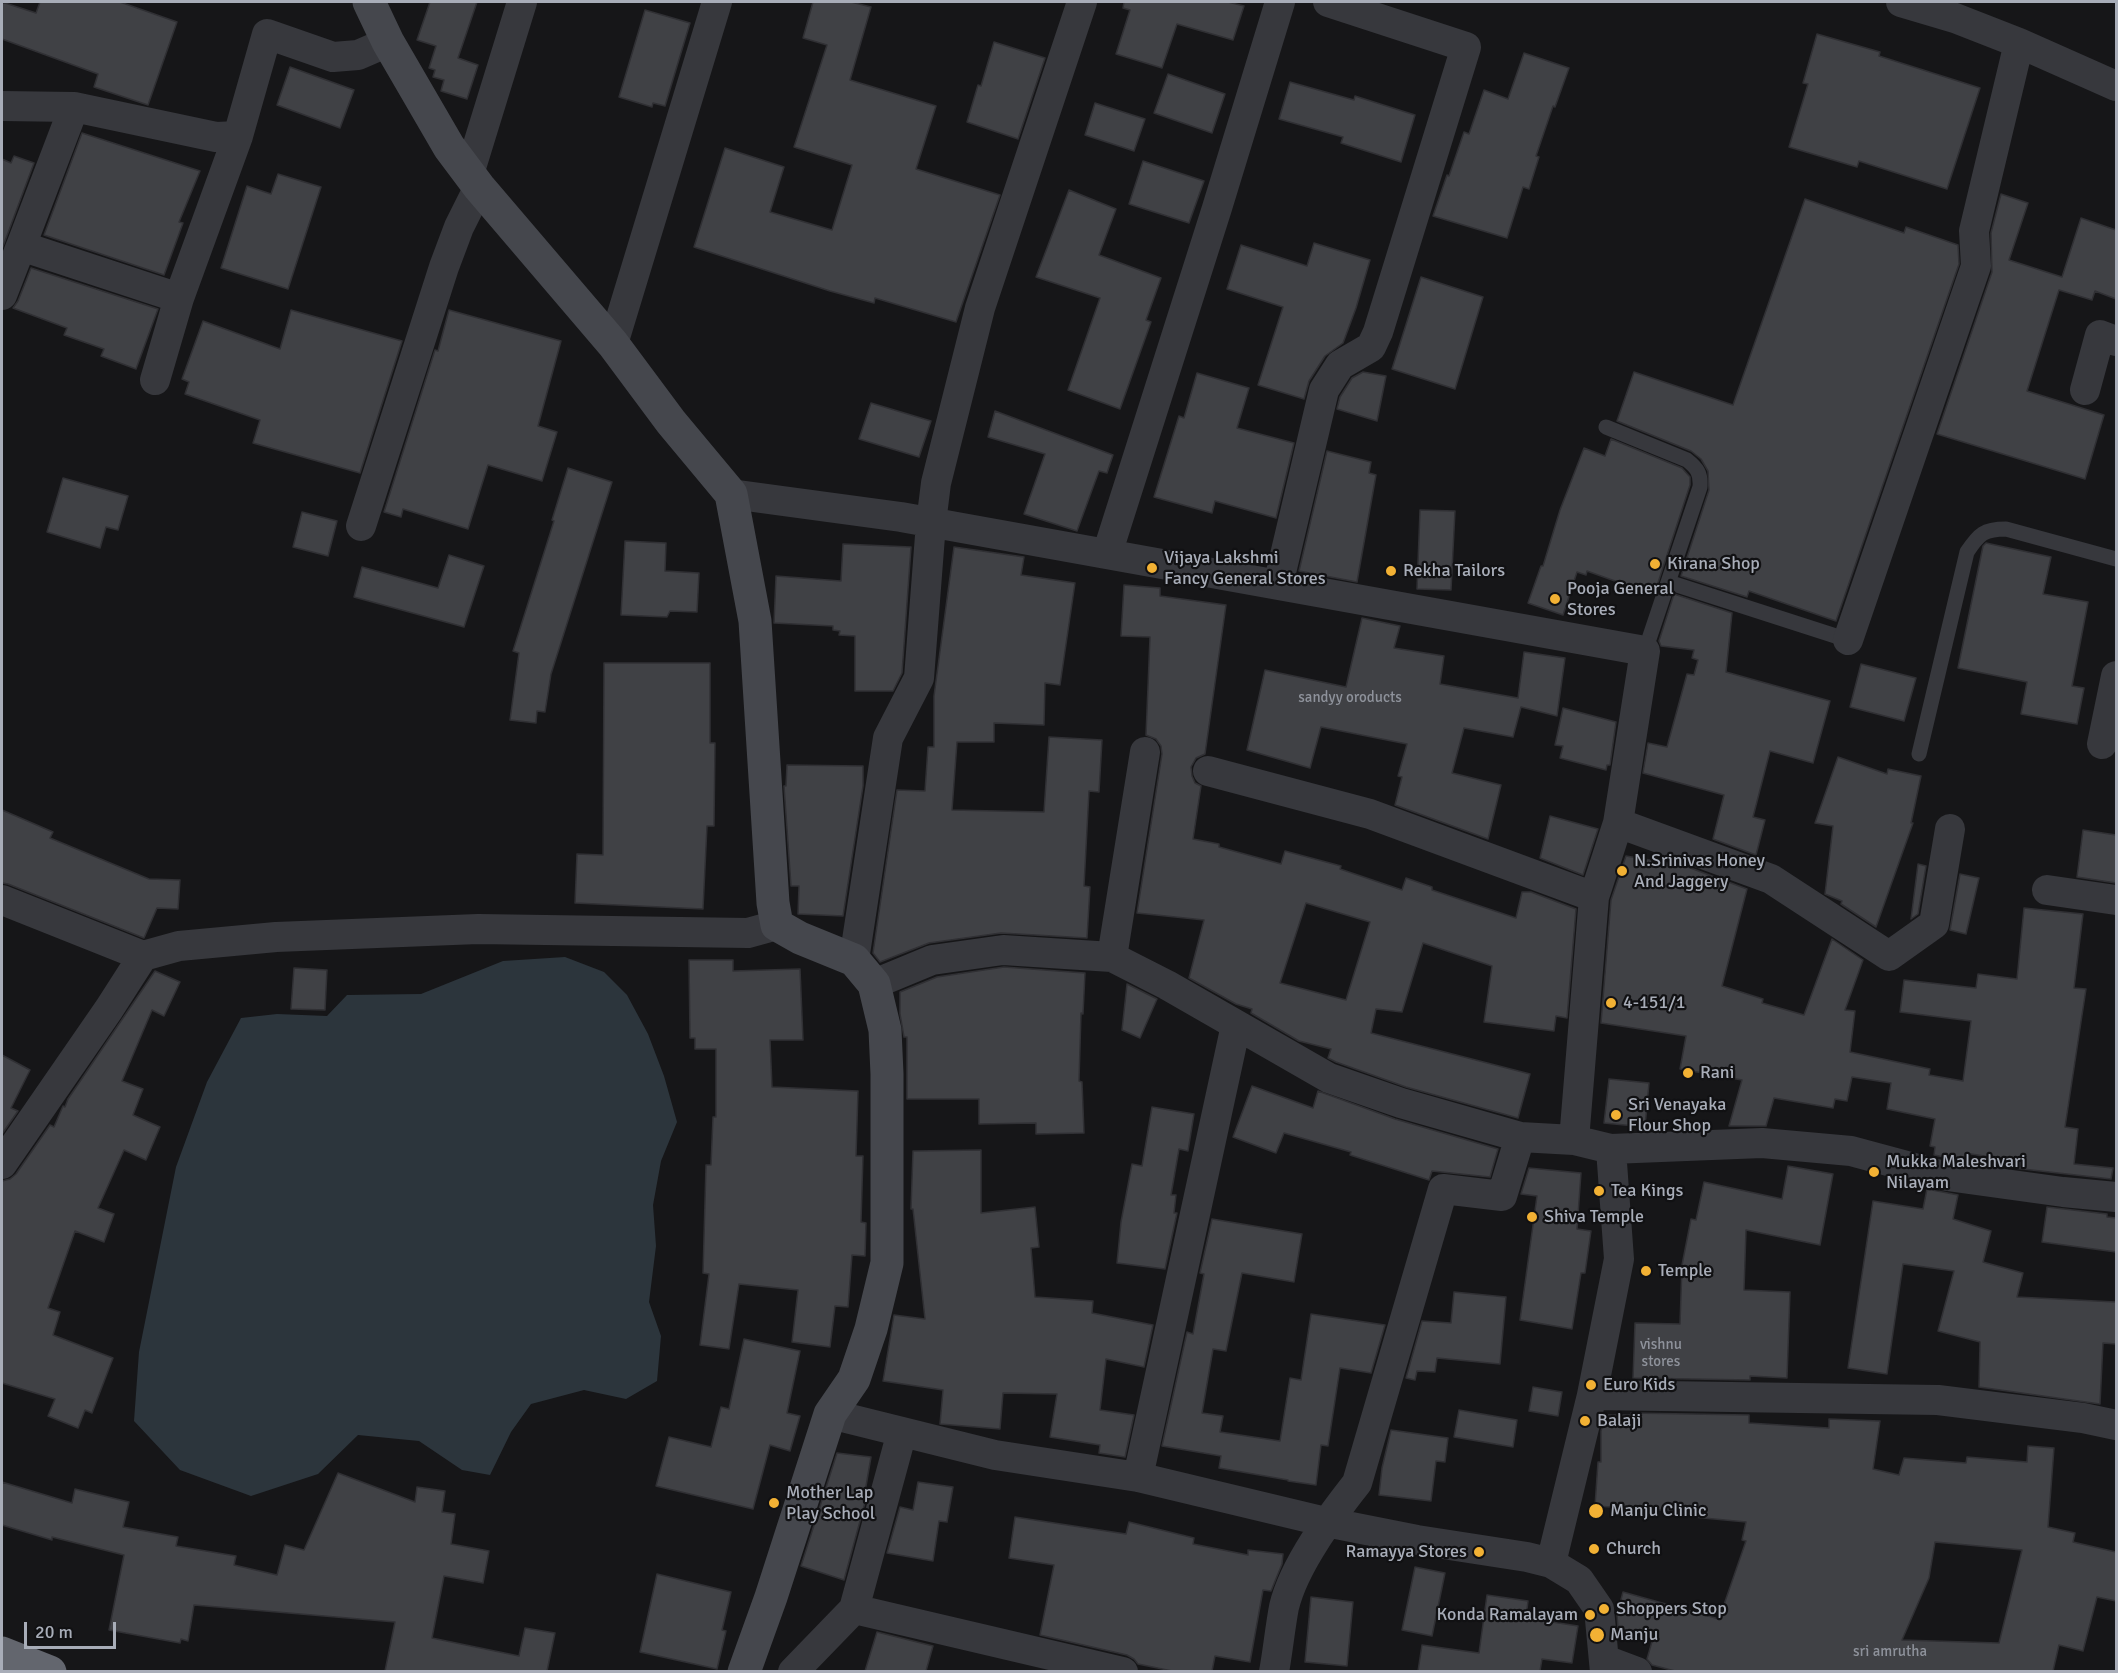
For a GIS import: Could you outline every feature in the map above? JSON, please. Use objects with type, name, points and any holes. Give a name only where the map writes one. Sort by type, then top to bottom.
[{"type":"highway","points":[[2,1653],[50,1671]]},
{"type":"street","points":[[369,2],[388,42],[449,147],[474,181],[613,344],[671,422],[731,494],[755,621],[772,903],[777,926]]},
{"type":"street","points":[[361,526],[474,181],[522,2]]},
{"type":"street","points":[[613,344],[717,2]]},
{"type":"street","points":[[744,1671],[771,1597],[830,1414],[854,1379],[871,1329],[887,1263],[885,1030],[864,972],[888,738],[919,678],[936,483],[980,308],[1082,2]]},
{"type":"street","points":[[1107,554],[1280,2]]},
{"type":"street","points":[[1278,585],[1324,390],[1340,365],[1371,347],[1378,332],[1466,47],[1328,2]]},
{"type":"street","points":[[1901,2],[1958,10],[2019,43],[2116,86]]},
{"type":"street","points":[[155,380],[179,298],[238,136],[267,34],[333,57],[358,56],[388,42]]},
{"type":"street","points":[[1848,640],[1976,266],[1974,231],[2019,43]]},
{"type":"street","points":[[2,106],[74,107],[216,137],[238,136]]},
{"type":"street","points":[[2,295],[74,107]]},
{"type":"street","points":[[21,246],[179,298]]},
{"type":"street","points":[[2085,390],[2100,335],[2116,340]]},
{"type":"street","points":[[731,494],[931,523],[1645,651],[1618,823],[1594,897],[1574,1140]]},
{"type":"street","points":[[2102,744],[2116,676]]},
{"type":"street","points":[[1112,957],[1145,752]]},
{"type":"street","points":[[1208,771],[1370,814],[1594,897]]},
{"type":"street","points":[[1618,823],[1772,879],[1889,956],[1934,924],[1950,829]]},
{"type":"street","points":[[2047,890],[2116,900]]},
{"type":"street","points":[[2,900],[143,956],[179,946],[276,937],[478,930],[748,933],[777,926],[864,972],[1003,950],[1112,957],[1167,985],[1329,1078],[1401,1103],[1520,1137],[1574,1140],[1611,1149],[1762,1143],[1851,1151],[1940,1175],[2116,1197]]},
{"type":"street","points":[[2,1164],[143,956]]},
{"type":"street","points":[[1138,1477],[1236,1024]]},
{"type":"street","points":[[1274,1671],[1285,1605],[1299,1570],[1326,1522],[1357,1482],[1443,1189],[1502,1196],[1520,1137]]},
{"type":"street","points":[[1551,1563],[1592,1395],[1619,1258],[1611,1149]]},
{"type":"street","points":[[1592,1395],[1938,1400],[2083,1418],[2116,1425]]},
{"type":"street","points":[[830,1414],[995,1455],[1138,1477],[1326,1522],[1551,1563],[1579,1580],[1599,1609],[1605,1666],[1636,1671]]},
{"type":"street","points":[[793,1671],[854,1609],[902,1432]]},
{"type":"street","points":[[854,1609],[1123,1671]]},
{"type":"lane","points":[[1606,427],[1687,460],[1697,468],[1701,477],[1700,487],[1645,651]]},
{"type":"lane","points":[[1919,754],[1968,552],[1978,536],[1992,529],[2006,529],[2116,559]]},
{"type":"lane","points":[[1668,582],[1848,640]]},
{"type":"shaded area","points":[[565,957],[604,972],[627,995],[648,1034],[664,1076],[677,1122],[661,1161],[653,1205],[656,1246],[649,1302],[661,1336],[657,1381],[626,1399],[584,1390],[531,1404],[511,1432],[490,1475],[462,1470],[419,1441],[358,1435],[318,1474],[251,1496],[180,1470],[134,1421],[139,1352],[176,1167],[207,1082],[241,1018],[277,1014],[327,1016],[347,995],[421,994],[503,961]]},
{"type":"building","points":[[2,2],[36,13],[40,2],[120,2],[177,22],[148,105],[94,87],[98,74],[2,39]]},
{"type":"building","points":[[430,2],[477,2],[458,58],[478,65],[467,99],[441,91],[444,80],[433,77],[435,70],[429,68],[436,46],[417,40]]},
{"type":"building","points":[[813,2],[851,2],[871,7],[850,80],[936,106],[916,169],[1000,195],[956,322],[875,298],[874,303],[830,291],[694,247],[725,148],[784,167],[770,212],[832,230],[852,165],[794,147],[827,45],[803,38]]},
{"type":"building","points":[[1124,2],[1228,2],[1244,6],[1233,40],[1177,24],[1162,68],[1116,54],[1130,10],[1123,8]]},
{"type":"building","points":[[645,10],[690,23],[665,106],[653,103],[652,107],[619,97]]},
{"type":"building","points":[[1817,34],[1880,52],[1879,56],[1980,88],[1947,189],[1859,161],[1857,167],[1789,147],[1808,84],[1803,83]]},
{"type":"building","points":[[994,42],[1045,58],[1018,139],[967,122]]},
{"type":"building","points":[[1524,53],[1569,68],[1536,156],[1539,157],[1529,189],[1523,187],[1507,238],[1433,216],[1464,132],[1469,134],[1484,90],[1508,99]]},
{"type":"building","points":[[290,67],[354,90],[340,128],[277,105]]},
{"type":"building","points":[[1168,74],[1225,94],[1212,133],[1154,113]]},
{"type":"building","points":[[1290,82],[1354,100],[1355,96],[1415,115],[1401,162],[1341,143],[1343,137],[1279,119]]},
{"type":"building","points":[[1095,103],[1145,119],[1134,151],[1085,135]]},
{"type":"building","points":[[82,133],[200,171],[179,222],[183,223],[164,275],[44,235]]},
{"type":"building","points":[[14,156],[34,163],[2,249],[2,159],[11,163]]},
{"type":"building","points":[[1143,161],[1204,181],[1189,223],[1129,204]]},
{"type":"building","points":[[278,174],[321,187],[288,289],[221,268],[247,186],[271,194]]},
{"type":"building","points":[[1069,190],[1116,209],[1099,255],[1161,278],[1146,320],[1151,322],[1120,409],[1068,390],[1100,298],[1036,277]]},
{"type":"building","points":[[2001,194],[2028,203],[2009,260],[2062,277],[2081,218],[2116,230],[2116,299],[2095,291],[2092,300],[2059,290],[2027,391],[2104,415],[2085,479],[1937,434],[1992,272],[1991,233]]},
{"type":"building","points":[[1805,199],[1904,233],[1906,227],[1958,245],[1959,264],[1836,621],[1749,591],[1747,597],[1681,576],[1709,490],[1708,471],[1701,459],[1691,451],[1617,421],[1634,372],[1733,405]]},
{"type":"building","points":[[1314,243],[1370,260],[1343,343],[1325,356],[1309,381],[1304,399],[1258,385],[1283,307],[1227,289],[1241,245],[1307,266]]},
{"type":"building","points":[[31,268],[158,309],[136,369],[101,356],[104,349],[64,335],[67,328],[13,308]]},
{"type":"building","points":[[1421,277],[1483,297],[1455,389],[1392,369]]},
{"type":"building","points":[[291,310],[402,341],[360,473],[253,443],[260,420],[185,394],[189,382],[182,379],[203,321],[280,349]]},
{"type":"building","points":[[449,310],[561,341],[538,426],[557,432],[542,481],[488,465],[468,529],[403,509],[401,517],[384,512],[435,350],[438,351]]},
{"type":"building","points":[[1363,372],[1386,376],[1377,421],[1337,409],[1340,397],[1352,378]]},
{"type":"building","points":[[1197,373],[1249,388],[1237,428],[1294,443],[1276,518],[1215,501],[1212,513],[1154,497],[1179,416],[1184,418]]},
{"type":"building","points":[[871,403],[931,421],[919,457],[859,439]]},
{"type":"building","points":[[995,411],[1113,455],[1107,473],[1099,471],[1077,531],[1024,514],[1045,454],[988,437]]},
{"type":"building","points":[[1611,439],[1682,468],[1690,477],[1690,485],[1654,595],[1587,571],[1586,575],[1577,572],[1563,615],[1528,603],[1584,448],[1605,456]]},
{"type":"building","points":[[1327,451],[1371,462],[1369,473],[1376,475],[1357,582],[1299,571]]},
{"type":"building","points":[[568,468],[612,482],[551,674],[545,712],[537,711],[536,723],[510,720],[519,653],[513,651],[554,521],[552,520]]},
{"type":"building","points":[[63,478],[128,496],[118,530],[106,527],[100,548],[47,532]]},
{"type":"building","points":[[1420,510],[1455,511],[1451,590],[1417,589]]},
{"type":"building","points":[[302,512],[337,521],[328,556],[293,547]]},
{"type":"building","points":[[625,541],[666,543],[665,571],[699,573],[697,612],[670,611],[667,617],[621,615]]},
{"type":"building","points":[[1986,543],[2051,557],[2043,594],[2088,602],[2072,686],[2084,688],[2077,724],[2021,714],[2027,682],[1958,668],[1983,546]]},
{"type":"building","points":[[843,544],[911,547],[902,673],[893,691],[855,691],[855,636],[839,635],[840,631],[833,630],[833,626],[774,623],[776,576],[841,581]]},
{"type":"building","points":[[954,547],[1024,557],[1021,575],[1075,583],[1060,685],[1045,683],[1044,725],[994,723],[994,742],[957,742],[952,810],[1044,812],[1049,737],[1102,740],[1099,792],[1089,791],[1084,886],[1090,887],[1087,938],[1001,933],[929,943],[880,962],[873,953],[897,790],[925,791],[928,747],[934,747],[934,696]]},
{"type":"building","points":[[449,555],[484,566],[464,627],[354,597],[362,567],[438,588]]},
{"type":"building","points":[[1124,585],[1160,588],[1160,596],[1226,605],[1205,754],[1196,758],[1191,767],[1195,783],[1201,786],[1193,839],[1219,844],[1219,847],[1281,864],[1285,851],[1341,866],[1340,869],[1402,890],[1406,878],[1432,887],[1432,890],[1516,918],[1522,892],[1531,892],[1576,909],[1567,1018],[1556,1016],[1554,1031],[1484,1022],[1492,966],[1423,943],[1402,1012],[1376,1009],[1371,1033],[1530,1074],[1518,1118],[1406,1087],[1336,1062],[1328,1058],[1331,1049],[1299,1041],[1251,1013],[1252,1009],[1236,1004],[1189,978],[1204,920],[1137,913],[1162,754],[1161,746],[1156,739],[1146,735],[1150,637],[1121,636]],"holes":[[[1306,903],[1370,922],[1346,1000],[1280,983]]]},
{"type":"building","points":[[1674,594],[1732,613],[1726,672],[1830,701],[1813,763],[1770,751],[1753,817],[1765,820],[1756,855],[1713,839],[1724,795],[1643,773],[1648,743],[1667,747],[1687,674],[1694,675],[1698,660],[1692,658],[1694,650],[1661,646],[1659,641]]},
{"type":"building","points":[[1362,618],[1400,626],[1394,648],[1444,656],[1440,684],[1518,698],[1524,652],[1565,658],[1557,716],[1521,707],[1513,737],[1464,728],[1452,773],[1501,785],[1488,839],[1395,805],[1402,777],[1398,776],[1407,744],[1321,727],[1310,768],[1247,750],[1265,670],[1346,687]]},
{"type":"building","points":[[604,663],[710,663],[710,743],[715,743],[714,826],[707,826],[703,909],[575,903],[577,854],[603,855]]},
{"type":"building","points":[[1861,664],[1916,678],[1904,721],[1850,707]]},
{"type":"building","points":[[1563,708],[1616,722],[1610,765],[1607,765],[1606,770],[1560,758],[1563,746],[1555,745]]},
{"type":"building","points":[[1838,757],[1887,774],[1888,769],[1921,776],[1911,823],[1913,823],[1876,927],[1841,904],[1842,901],[1825,894],[1833,826],[1815,823]]},
{"type":"building","points":[[787,765],[863,766],[863,786],[843,916],[798,914],[799,886],[791,886],[784,786],[786,786]]},
{"type":"building","points":[[2,810],[53,832],[50,838],[149,879],[180,880],[178,909],[157,908],[144,938],[2,883]]},
{"type":"building","points":[[1550,816],[1598,829],[1583,875],[1540,858]]},
{"type":"building","points":[[2083,830],[2116,835],[2116,883],[2077,877]]},
{"type":"building","points":[[1626,856],[1685,866],[1747,889],[1722,986],[1763,999],[1762,1003],[1804,1015],[1832,939],[1863,960],[1845,1010],[1855,1011],[1850,1052],[1930,1069],[1929,1075],[1963,1081],[1971,1021],[1900,1012],[1904,980],[1976,988],[1978,974],[2017,979],[2024,908],[2083,914],[2074,988],[2086,989],[2065,1127],[2078,1129],[2074,1164],[2113,1168],[2111,1179],[2014,1168],[2015,1161],[1965,1153],[1964,1161],[1934,1155],[1935,1147],[1930,1146],[1935,1119],[1887,1109],[1891,1083],[1852,1077],[1847,1101],[1835,1099],[1833,1108],[1774,1098],[1766,1126],[1729,1126],[1742,1080],[1680,1069],[1686,1036],[1601,1023],[1611,900]]},
{"type":"building","points":[[1918,864],[1926,866],[1918,914],[1911,919]]},
{"type":"building","points":[[1960,874],[1979,878],[1966,934],[1950,930]]},
{"type":"building","points":[[689,960],[733,960],[733,971],[800,969],[803,1040],[770,1040],[772,1087],[858,1091],[856,1156],[863,1156],[861,1222],[866,1223],[865,1256],[852,1255],[848,1307],[835,1306],[830,1347],[792,1342],[798,1290],[739,1284],[729,1349],[700,1345],[709,1274],[703,1273],[706,1165],[711,1165],[713,1117],[716,1117],[716,1049],[695,1049],[695,1038],[690,1038]]},
{"type":"building","points":[[1004,967],[1085,973],[1079,1081],[1082,1082],[1084,1133],[1036,1134],[1036,1123],[979,1124],[979,1099],[907,1099],[907,1037],[904,1037],[900,1014],[900,992],[937,977]]},
{"type":"building","points":[[294,968],[327,970],[325,1010],[291,1009]]},
{"type":"building","points":[[155,971],[180,982],[164,1016],[152,1010],[122,1081],[143,1089],[133,1115],[160,1127],[146,1160],[124,1150],[98,1208],[114,1214],[104,1242],[75,1231],[48,1308],[60,1312],[53,1335],[113,1358],[92,1413],[85,1410],[78,1428],[48,1416],[55,1399],[2,1383],[2,1181],[16,1174],[50,1125],[54,1127],[63,1106],[65,1107],[68,1099]]},
{"type":"building","points":[[1127,984],[1157,999],[1140,1038],[1122,1030]]},
{"type":"building","points":[[2,1055],[30,1070],[11,1108],[18,1111],[2,1134]]},
{"type":"building","points":[[1609,1079],[1649,1083],[1645,1127],[1604,1123]]},
{"type":"building","points":[[1252,1086],[1313,1108],[1318,1091],[1395,1119],[1498,1149],[1490,1177],[1432,1171],[1429,1180],[1350,1155],[1351,1152],[1284,1133],[1276,1153],[1233,1137]]},
{"type":"building","points":[[1152,1107],[1194,1114],[1188,1151],[1179,1149],[1171,1195],[1176,1195],[1174,1213],[1177,1213],[1165,1269],[1117,1263],[1121,1222],[1132,1164],[1142,1166]]},
{"type":"building","points":[[981,1150],[981,1213],[1035,1207],[1039,1247],[1031,1248],[1035,1297],[1093,1301],[1092,1313],[1153,1325],[1144,1367],[1106,1359],[1100,1410],[1134,1415],[1125,1457],[1099,1453],[1100,1445],[1050,1437],[1057,1394],[1003,1393],[1000,1429],[940,1424],[943,1390],[883,1381],[894,1315],[925,1319],[913,1209],[911,1209],[913,1151]]},
{"type":"building","points":[[1788,1166],[1833,1174],[1820,1245],[1746,1230],[1744,1290],[1790,1292],[1787,1378],[1750,1376],[1750,1380],[1633,1378],[1635,1323],[1680,1324],[1682,1265],[1691,1219],[1696,1220],[1704,1182],[1782,1199]]},
{"type":"building","points":[[1529,1168],[1581,1173],[1577,1229],[1591,1231],[1585,1273],[1581,1273],[1572,1329],[1520,1320],[1537,1196],[1521,1194]]},
{"type":"building","points":[[1927,1189],[1958,1195],[1953,1219],[1991,1231],[1983,1262],[2023,1273],[2017,1297],[2116,1302],[2116,1344],[2103,1343],[2100,1404],[1979,1387],[1980,1342],[1938,1331],[1954,1271],[1903,1264],[1887,1374],[1848,1368],[1873,1201],[1923,1209]]},
{"type":"building","points":[[2047,1207],[2107,1214],[2107,1217],[2116,1218],[2116,1252],[2042,1242]]},
{"type":"building","points":[[1212,1219],[1302,1234],[1294,1282],[1242,1273],[1226,1351],[1213,1349],[1202,1413],[1223,1416],[1220,1432],[1280,1441],[1290,1378],[1301,1380],[1311,1314],[1385,1325],[1371,1373],[1340,1368],[1328,1446],[1321,1445],[1316,1485],[1219,1468],[1221,1456],[1162,1446],[1187,1332],[1193,1334],[1204,1274],[1200,1273]]},
{"type":"building","points":[[1454,1292],[1506,1297],[1500,1364],[1437,1358],[1435,1372],[1417,1371],[1415,1380],[1406,1378],[1422,1321],[1451,1323]]},
{"type":"building","points":[[744,1339],[800,1351],[787,1413],[800,1416],[790,1451],[770,1445],[753,1509],[656,1486],[669,1437],[711,1447],[721,1407],[729,1409]]},
{"type":"building","points":[[1533,1387],[1562,1392],[1558,1416],[1529,1411]]},
{"type":"building","points":[[1459,1410],[1517,1420],[1513,1447],[1454,1437]]},
{"type":"building","points":[[1631,1413],[1749,1415],[1749,1423],[1829,1428],[1829,1419],[1880,1421],[1873,1469],[1899,1475],[1904,1458],[1966,1463],[1967,1457],[2027,1462],[2028,1446],[2054,1448],[2048,1527],[2075,1533],[2073,1542],[2116,1552],[2116,1601],[2097,1597],[2083,1651],[2059,1645],[2053,1671],[1675,1671],[1652,1665],[1647,1659],[1653,1638],[1618,1628],[1617,1615],[1623,1592],[1719,1619],[1746,1541],[1742,1540],[1746,1522],[1693,1517],[1694,1512],[1595,1506],[1598,1462],[1601,1462],[1601,1431],[1605,1415],[1631,1415]],"holes":[[[1935,1542],[2022,1550],[1999,1643],[1902,1640],[1929,1578]]]},
{"type":"building","points":[[1391,1430],[1448,1438],[1445,1462],[1436,1461],[1431,1501],[1379,1495],[1382,1468]]},
{"type":"building","points":[[837,1453],[871,1457],[864,1498],[866,1499],[844,1580],[801,1566]]},
{"type":"building","points":[[338,1473],[415,1502],[417,1487],[445,1491],[442,1512],[455,1514],[451,1544],[489,1551],[483,1583],[444,1576],[432,1638],[519,1656],[525,1628],[555,1633],[547,1671],[385,1671],[395,1622],[194,1605],[188,1641],[181,1639],[180,1643],[109,1630],[124,1555],[52,1537],[52,1540],[2,1525],[2,1482],[72,1503],[75,1489],[129,1502],[123,1527],[178,1537],[176,1546],[236,1556],[234,1565],[277,1575],[285,1545],[304,1550]]},
{"type":"building","points":[[918,1482],[953,1487],[947,1522],[939,1521],[933,1561],[887,1553],[900,1507],[913,1510]]},
{"type":"building","points":[[1015,1517],[1126,1534],[1129,1522],[1194,1538],[1193,1544],[1248,1555],[1248,1550],[1283,1554],[1282,1564],[1271,1591],[1263,1590],[1250,1662],[1215,1656],[1212,1671],[1172,1671],[1138,1664],[1127,1655],[1040,1635],[1054,1565],[1009,1558]]},
{"type":"building","points":[[1415,1567],[1445,1573],[1432,1636],[1402,1630]]},
{"type":"building","points":[[657,1574],[731,1592],[722,1630],[726,1631],[717,1669],[640,1652]]},
{"type":"building","points":[[1487,1595],[1528,1601],[1526,1618],[1578,1626],[1572,1663],[1542,1659],[1540,1671],[1418,1671],[1422,1645],[1479,1653]]},
{"type":"building","points":[[1311,1597],[1353,1602],[1347,1666],[1305,1662]]},
{"type":"building","points":[[877,1632],[933,1646],[926,1671],[865,1671]]},
{"type":"place","name":"Kirana Shop","points":[[1655,564]]},
{"type":"place","name":"Vijaya Lakshmi Fancy General Stores","points":[[1152,568]]},
{"type":"place","name":"Rekha Tailors","points":[[1391,571]]},
{"type":"place","name":"Pooja General Stores","points":[[1555,599]]},
{"type":"place","name":"N.Srinivas Honey And Jaggery","points":[[1622,871]]},
{"type":"place","name":"4-151/1","points":[[1611,1003]]},
{"type":"place","name":"Rani","points":[[1688,1073]]},
{"type":"place","name":"Sri Venayaka Flour Shop","points":[[1616,1115]]},
{"type":"place","name":"Mukka Maleshvari Nilayam","points":[[1874,1172]]},
{"type":"place","name":"Tea Kings","points":[[1599,1191]]},
{"type":"place","name":"Shiva Temple","points":[[1532,1217]]},
{"type":"place","name":"Temple","points":[[1646,1271]]},
{"type":"place","name":"Euro Kids","points":[[1591,1385]]},
{"type":"place","name":"Balaji","points":[[1585,1421]]},
{"type":"place","name":"Mother Lap Play School","points":[[774,1503]]},
{"type":"place","name":"Manju Clinic","points":[[1596,1511]]},
{"type":"place","name":"Church","points":[[1594,1549]]},
{"type":"place","name":"Ramayya Stores","points":[[1479,1552]]},
{"type":"place","name":"Shoppers Stop","points":[[1604,1609]]},
{"type":"place","name":"Konda Ramalayam","points":[[1590,1615]]},
{"type":"place","name":"Manju","points":[[1597,1635]]}]
